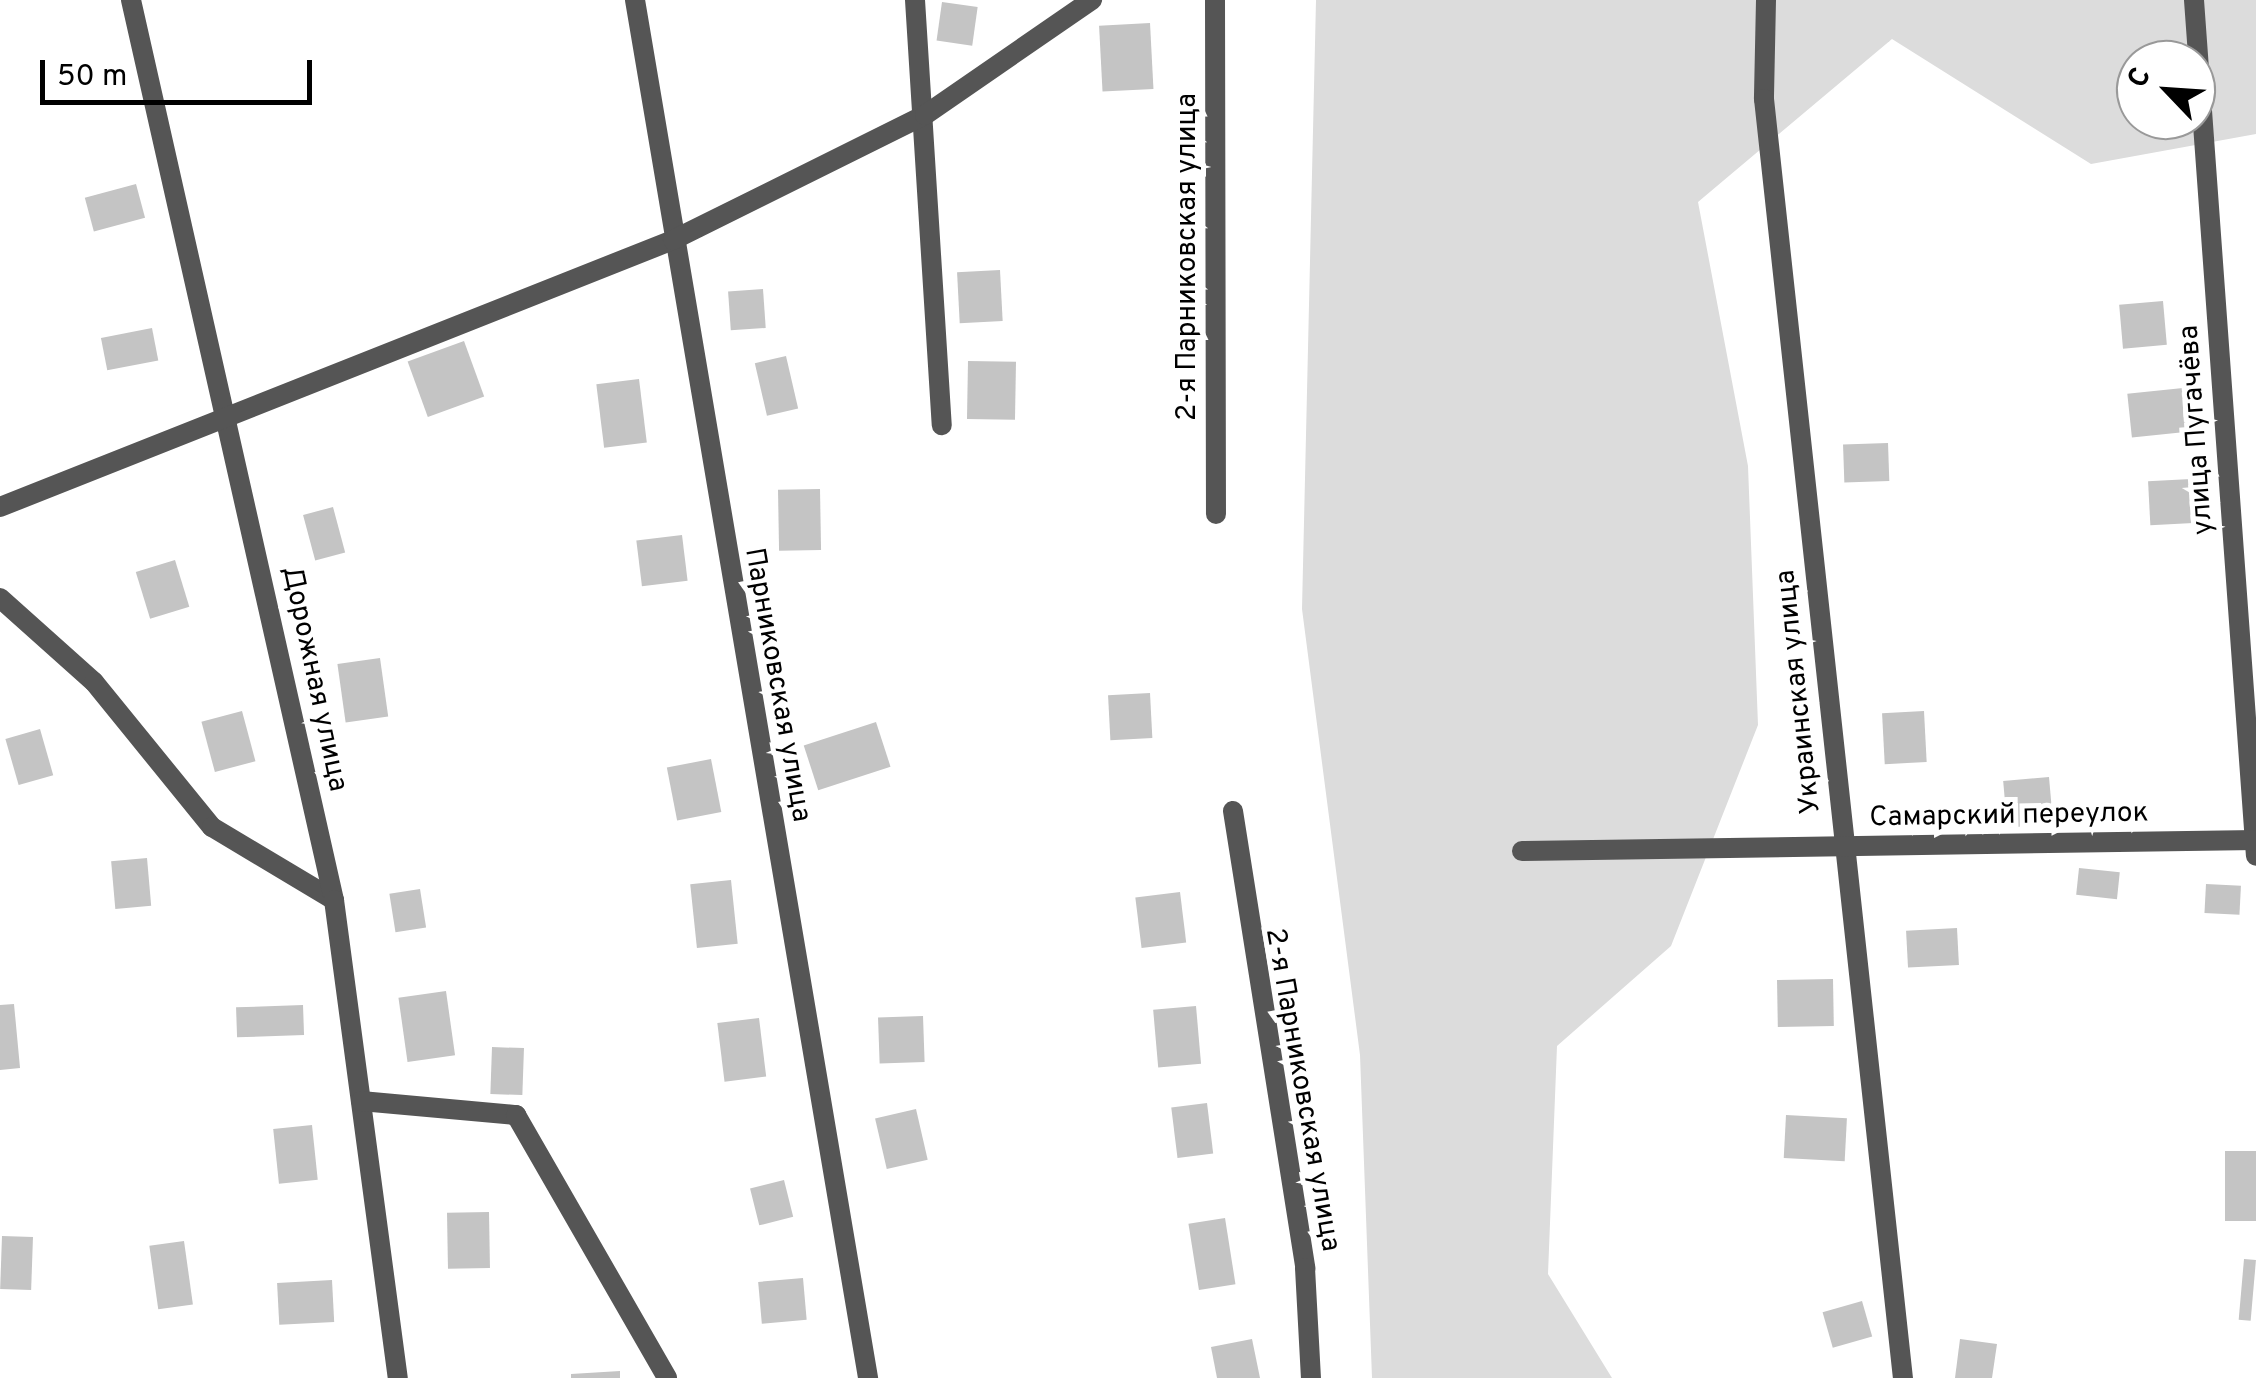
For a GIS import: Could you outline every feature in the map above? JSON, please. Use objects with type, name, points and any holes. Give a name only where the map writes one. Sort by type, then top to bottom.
[{"type":"street","name":"Дорожная улица","points":[[131,0],[230,419],[334,900],[398,1378]]},
{"type":"street","name":"Парниковская улица","points":[[635,0],[868,1378]]},
{"type":"street","points":[[916,0],[942,424]]},
{"type":"street","points":[[0,507],[674,240],[925,115],[1092,0]]},
{"type":"street","name":"2-я Парниковская улица","points":[[1214,0],[1216,514]]},
{"type":"street","name":"Украинская улица","points":[[1766,0],[1764,100],[1903,1378]]},
{"type":"street","name":"улица Пугачёва","points":[[2194,0],[2255,846]]},
{"type":"street","points":[[0,598],[94,682],[212,827],[334,900]]},
{"type":"street","name":"2-я Парниковская улица","points":[[1233,811],[1305,1268],[1311,1378]]},
{"type":"street","name":"Самарский переулок","points":[[1522,851],[2255,846]]},
{"type":"street","points":[[360,1100],[516,1116],[667,1378]]},
{"type":"shaded area","points":[[1316,0],[2256,0],[2256,134],[2091,164],[1892,39],[1698,202],[1748,466],[1758,725],[1671,946],[1557,1046],[1548,1274],[1612,1378],[1372,1378],[1360,1055],[1302,609]]},
{"type":"building","points":[[942,2],[978,7],[972,46],[937,41]]},
{"type":"building","points":[[1150,23],[1153,89],[1103,92],[1099,26]]},
{"type":"building","points":[[136,184],[145,218],[94,232],[85,198]]},
{"type":"building","points":[[1000,270],[1003,321],[960,323],[957,272]]},
{"type":"building","points":[[763,289],[766,328],[731,330],[728,291]]},
{"type":"building","points":[[2163,301],[2167,345],[2123,349],[2119,305]]},
{"type":"building","points":[[152,328],[158,360],[107,370],[101,338]]},
{"type":"building","points":[[464,341],[484,396],[428,417],[408,362]]},
{"type":"building","points":[[786,356],[798,409],[767,416],[755,363]]},
{"type":"building","points":[[968,361],[1016,362],[1015,420],[967,419]]},
{"type":"building","points":[[639,379],[647,443],[604,448],[596,384]]},
{"type":"building","points":[[2183,388],[2188,432],[2132,438],[2127,394]]},
{"type":"building","points":[[1888,443],[1889,481],[1844,483],[1843,445]]},
{"type":"building","points":[[2191,479],[2193,523],[2150,525],[2148,481]]},
{"type":"building","points":[[820,489],[821,550],[779,551],[778,490]]},
{"type":"building","points":[[333,507],[345,552],[315,560],[303,515]]},
{"type":"building","points":[[682,535],[688,581],[642,586],[636,541]]},
{"type":"building","points":[[175,560],[189,607],[150,619],[136,572]]},
{"type":"building","points":[[380,658],[388,716],[346,722],[337,664]]},
{"type":"building","points":[[1150,693],[1152,738],[1110,740],[1108,695]]},
{"type":"building","points":[[242,711],[255,761],[215,772],[201,722]]},
{"type":"building","points":[[1924,711],[1927,762],[1885,764],[1882,713]]},
{"type":"building","points":[[876,722],[891,767],[818,790],[804,745]]},
{"type":"building","points":[[40,729],[53,775],[19,785],[5,739]]},
{"type":"building","points":[[711,759],[721,812],[677,821],[667,768]]},
{"type":"building","points":[[2049,777],[2053,824],[2007,828],[2003,781]]},
{"type":"building","points":[[147,858],[151,906],[115,909],[111,861]]},
{"type":"building","points":[[2079,868],[2120,872],[2117,899],[2076,895]]},
{"type":"building","points":[[731,880],[738,944],[697,948],[690,884]]},
{"type":"building","points":[[2206,884],[2241,886],[2239,915],[2204,913]]},
{"type":"building","points":[[420,889],[426,928],[395,932],[389,894]]},
{"type":"building","points":[[1180,892],[1186,943],[1142,948],[1135,897]]},
{"type":"building","points":[[1957,928],[1959,965],[1908,968],[1906,931]]},
{"type":"building","points":[[1833,979],[1834,1026],[1778,1027],[1777,980]]},
{"type":"building","points":[[446,991],[455,1055],[408,1062],[398,998]]},
{"type":"building","points":[[14,1004],[20,1068],[0,1070],[0,1005]]},
{"type":"building","points":[[303,1005],[304,1035],[237,1037],[236,1007]]},
{"type":"building","points":[[1196,1006],[1201,1064],[1158,1068],[1153,1010]]},
{"type":"building","points":[[923,1016],[925,1062],[880,1064],[878,1018]]},
{"type":"building","points":[[759,1018],[766,1077],[725,1082],[717,1023]]},
{"type":"building","points":[[492,1047],[524,1048],[522,1095],[490,1094]]},
{"type":"building","points":[[1207,1103],[1213,1154],[1177,1158],[1171,1107]]},
{"type":"building","points":[[916,1109],[928,1160],[887,1169],[875,1118]]},
{"type":"building","points":[[1786,1115],[1847,1118],[1845,1161],[1784,1158]]},
{"type":"building","points":[[312,1125],[318,1180],[279,1184],[273,1129]]},
{"type":"building","points":[[2225,1151],[2256,1151],[2256,1221],[2225,1221]]},
{"type":"building","points":[[784,1180],[793,1217],[759,1225],[750,1188]]},
{"type":"building","points":[[489,1212],[490,1268],[448,1269],[447,1213]]},
{"type":"building","points":[[1225,1218],[1235,1284],[1199,1290],[1188,1224]]},
{"type":"building","points":[[2,1236],[33,1237],[31,1290],[0,1289]]},
{"type":"building","points":[[184,1241],[193,1304],[158,1309],[149,1246]]},
{"type":"building","points":[[2244,1259],[2256,1260],[2251,1321],[2239,1320]]},
{"type":"building","points":[[803,1278],[807,1320],[762,1324],[758,1282]]},
{"type":"building","points":[[332,1280],[334,1322],[279,1325],[277,1283]]},
{"type":"building","points":[[1862,1301],[1872,1337],[1833,1348],[1823,1312]]},
{"type":"building","points":[[1252,1339],[1260,1378],[1217,1378],[1211,1347]]},
{"type":"building","points":[[1960,1339],[1997,1344],[1992,1378],[1955,1378]]},
{"type":"building","points":[[620,1371],[620,1378],[571,1378],[571,1374]]}]
